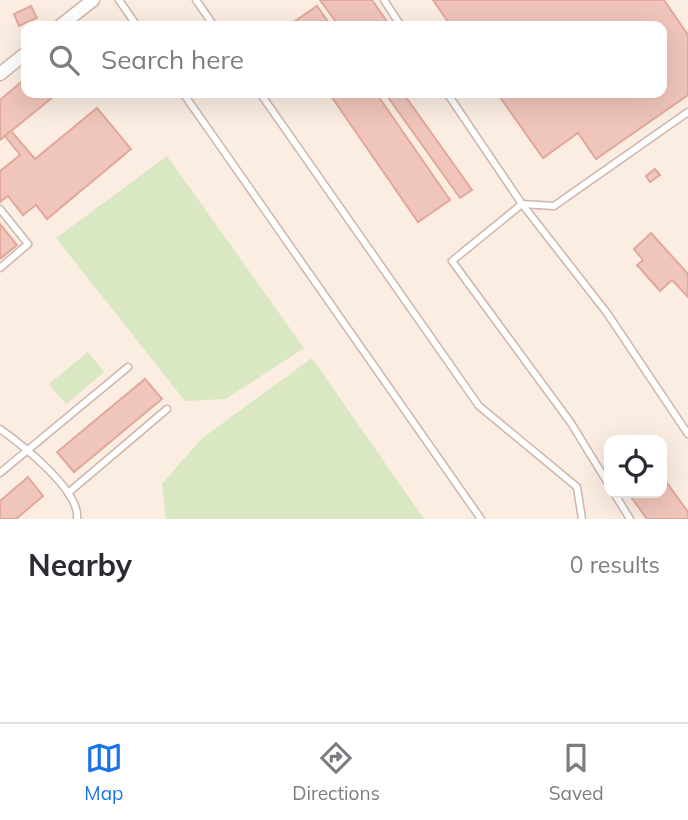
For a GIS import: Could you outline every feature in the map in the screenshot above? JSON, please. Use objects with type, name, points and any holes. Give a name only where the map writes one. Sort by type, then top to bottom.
[{"type":"street","points":[[66,21],[93,0]]},
{"type":"street","points":[[0,74],[21,57]]},
{"type":"lane","points":[[119,0],[134,21]]},
{"type":"lane","points":[[195,0],[210,21]]},
{"type":"lane","points":[[384,0],[398,21]]},
{"type":"lane","points":[[186,98],[481,519]]},
{"type":"lane","points":[[264,98],[480,406],[577,487],[582,519]]},
{"type":"lane","points":[[450,98],[522,204],[607,313],[688,434]]},
{"type":"lane","points":[[604,477],[571,424],[452,261],[522,204],[554,206],[688,112]]},
{"type":"lane","points":[[0,209],[29,244],[0,268]]},
{"type":"lane","points":[[0,473],[128,367]]},
{"type":"lane","points":[[68,493],[167,409]]},
{"type":"lane","points":[[0,429],[28,449],[68,493],[78,513],[78,519]]},
{"type":"lane","points":[[617,498],[630,519]]},
{"type":"green space","points":[[167,156],[304,348],[226,399],[185,401],[56,238]]},
{"type":"green space","points":[[88,352],[104,372],[66,404],[49,384]]},
{"type":"green space","points":[[312,358],[424,519],[166,519],[162,484],[201,439]]},
{"type":"building","points":[[320,0],[372,0],[387,21],[335,21]]},
{"type":"building","points":[[433,0],[664,0],[688,35],[688,95],[596,159],[578,133],[543,158],[501,98],[667,98],[667,21],[448,21]]},
{"type":"building","points":[[31,6],[37,18],[21,21],[19,26],[14,14]]},
{"type":"building","points":[[317,6],[328,21],[295,21]]},
{"type":"building","points":[[21,82],[21,98],[52,98],[0,140],[0,100]]},
{"type":"building","points":[[332,98],[379,98],[450,200],[418,222]]},
{"type":"building","points":[[389,98],[407,98],[472,190],[460,198]]},
{"type":"building","points":[[97,108],[131,149],[47,219],[36,205],[23,215],[8,196],[0,202],[0,171],[20,155],[5,136],[11,131],[35,159]]},
{"type":"building","points":[[655,169],[660,175],[650,182],[646,176]]},
{"type":"building","points":[[0,224],[17,245],[0,259]]},
{"type":"building","points":[[651,233],[688,274],[688,297],[672,280],[660,291],[637,265],[643,260],[634,249]]},
{"type":"building","points":[[145,379],[162,399],[74,472],[57,452]]},
{"type":"building","points":[[28,477],[43,496],[16,519],[0,519],[0,501]]},
{"type":"building","points":[[667,483],[688,512],[688,519],[647,519],[632,498],[667,498]]}]
